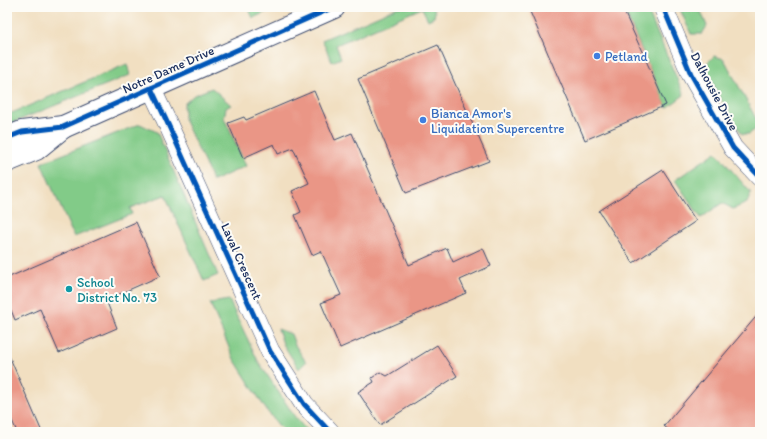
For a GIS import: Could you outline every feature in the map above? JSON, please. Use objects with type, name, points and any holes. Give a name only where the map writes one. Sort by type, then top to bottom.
[{"type":"street","name":"Notre Dame Drive","points":[[7,138],[22,132],[62,126],[334,7]]},
{"type":"street","name":"Dalhousie Drive","points":[[663,7],[691,74],[733,148],[760,177]]},
{"type":"street","name":"Laval Crescent","points":[[151,88],[270,351],[304,404],[330,432]]},
{"type":"street","name":"Notre Dame Drive","points":[[7,161],[36,149],[62,126]]},
{"type":"green space","points":[[248,7],[277,7],[253,18]]},
{"type":"green space","points":[[398,7],[433,7],[435,12],[434,17],[428,20],[422,8],[336,45],[341,58],[332,62],[322,40]]},
{"type":"green space","points":[[623,7],[646,7],[684,95],[667,108]]},
{"type":"green space","points":[[679,7],[699,7],[707,26],[702,34],[691,34]]},
{"type":"green space","points":[[714,56],[724,59],[760,126],[749,134],[742,134],[717,93],[705,65]]},
{"type":"green space","points":[[127,64],[130,75],[7,125],[7,115]]},
{"type":"green space","points":[[212,88],[231,105],[226,108],[224,118],[246,166],[213,181],[184,119],[184,104],[194,95]]},
{"type":"green space","points":[[140,124],[157,132],[218,275],[204,281],[165,195],[130,208],[132,214],[74,237],[41,163]]},
{"type":"green space","points":[[716,152],[751,193],[747,203],[733,209],[722,203],[701,218],[675,180]]},
{"type":"green space","points":[[229,300],[258,361],[295,417],[308,432],[284,432],[267,411],[234,359],[210,303]]},
{"type":"green space","points":[[278,329],[291,334],[295,345],[306,362],[299,369],[283,344]]},
{"type":"building","name":"Petland","points":[[528,7],[622,7],[666,105],[585,140]]},
{"type":"building","name":"Bianca Amor's Liquidation Supercentre","points":[[438,45],[489,161],[406,193],[358,79]]},
{"type":"building","points":[[314,91],[335,140],[352,133],[409,265],[447,248],[453,262],[483,248],[491,266],[460,280],[466,293],[340,348],[321,303],[341,295],[321,251],[312,255],[295,215],[301,212],[292,191],[309,183],[293,148],[278,154],[274,144],[243,158],[228,123],[244,117],[246,120]]},
{"type":"building","points":[[663,170],[696,221],[633,263],[599,211]]},
{"type":"building","name":"School District No. 73","points":[[136,222],[160,276],[106,300],[117,328],[59,353],[40,309],[15,320],[11,310],[7,312],[7,278]]},
{"type":"building","points":[[760,312],[760,432],[671,432],[664,426]]},
{"type":"building","points":[[437,345],[457,376],[380,425],[358,392],[374,382],[372,378],[380,372],[387,376]]},
{"type":"building","points":[[7,351],[42,432],[17,432],[7,409]]},
{"type":"cycle path","points":[[7,138],[22,132],[63,127],[334,7]]},
{"type":"cycle path","points":[[663,7],[691,74],[733,148],[760,177]]},
{"type":"cycle path","points":[[151,88],[270,351],[304,404],[330,432]]},
{"type":"place","name":"Petland","points":[[597,56]]},
{"type":"place","name":"Bianca Amor's Liquidation Supercentre","points":[[423,120]]},
{"type":"place","name":"School District No. 73","points":[[69,289]]}]
